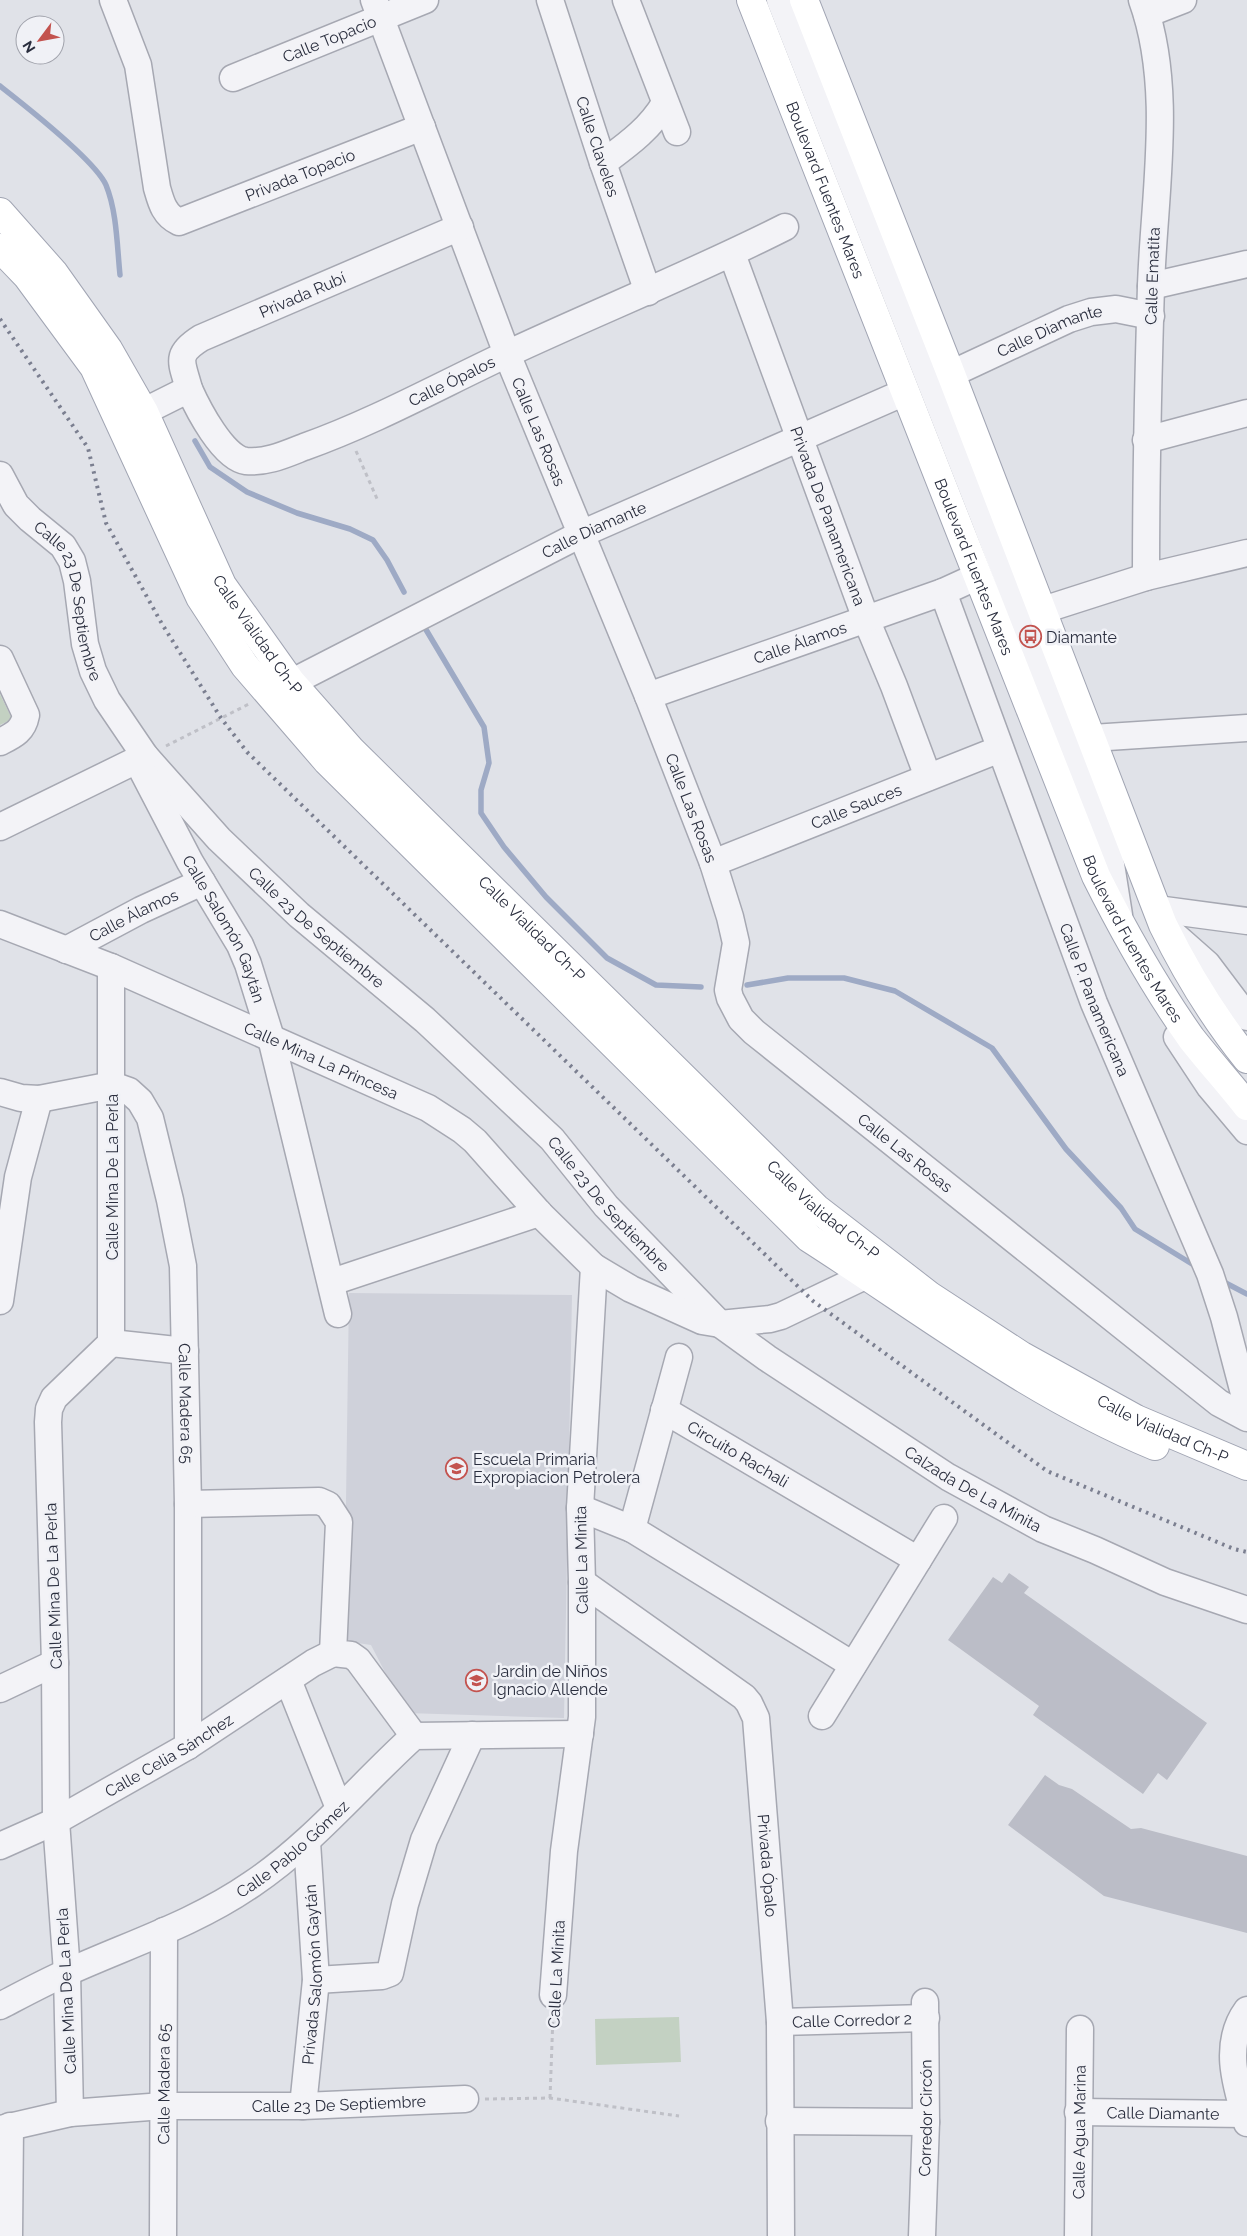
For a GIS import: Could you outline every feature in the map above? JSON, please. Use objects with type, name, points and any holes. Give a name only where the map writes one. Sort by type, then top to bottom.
[{"type":"main road","name":"Boulevard Fuentes Mares","points":[[750,0],[1096,876],[1122,928],[1192,1038],[1247,1106]]},
{"type":"main road","name":"Boulevard Fuentes Mares","points":[[800,1],[951,374],[1160,917],[1180,960],[1200,993],[1247,1059]]},
{"type":"main road","name":"Calle Vialidad Ch-P","points":[[0,212],[54,273],[108,349],[132,417],[222,585],[280,688],[351,750],[876,1268],[965,1343],[1031,1384],[1109,1427],[1247,1485]]},
{"type":"main road","name":"Calle Vialidad Ch-P","points":[[0,248],[27,276],[132,417]]},
{"type":"main road","name":"Calle Vialidad Ch-P","points":[[876,1268],[930,1296],[1022,1356],[1136,1419],[1247,1466]]},
{"type":"street","name":"Privada Topacio","points":[[113,0],[138,66],[157,188],[164,210],[172,219],[179,222],[422,127]]},
{"type":"street","name":"Calle Topacio","points":[[233,78],[377,9],[425,0]]},
{"type":"street","name":"Calle Claveles","points":[[550,0],[603,164],[648,292]]},
{"type":"street","points":[[626,0],[677,132]]},
{"type":"street","name":"Calle Ematita","points":[[1146,578],[1146,440],[1160,93],[1158,56],[1145,7],[1183,0]]},
{"type":"street","points":[[800,1],[984,518],[1106,839],[1122,928]]},
{"type":"street","name":"Calle Las Rosas","points":[[377,9],[507,354],[648,696],[712,862],[730,917],[736,943],[735,959],[728,990],[734,1009],[748,1027],[1219,1403],[1247,1418]]},
{"type":"street","points":[[603,164],[635,140],[655,120],[666,103]]},
{"type":"street","name":"Privada Rubí","points":[[189,389],[183,356],[188,346],[201,338],[460,227]]},
{"type":"street","name":"Calle Ópalos","points":[[189,389],[219,441],[232,454],[244,461],[269,460],[348,432],[507,354],[732,254],[785,227]]},
{"type":"street","name":"Privada De Panamericana","points":[[732,254],[866,619],[894,686],[928,777]]},
{"type":"street","points":[[1151,286],[1247,264]]},
{"type":"street","name":"Calle Diamante","points":[[951,374],[1069,319],[1091,312],[1116,309],[1151,316]]},
{"type":"street","points":[[132,417],[189,389]]},
{"type":"street","name":"Calle Diamante","points":[[280,688],[581,534],[905,392]]},
{"type":"street","points":[[1146,440],[1247,413]]},
{"type":"street","name":"Calle 23 De Septiembre","points":[[0,475],[16,505],[30,520],[63,546],[72,560],[77,581],[85,644],[92,670],[141,759],[219,839],[299,915],[424,1020],[552,1139],[606,1206],[720,1324]]},
{"type":"street","points":[[1043,610],[1146,578],[1247,554]]},
{"type":"street","name":"Calle Álamos","points":[[648,696],[943,592],[978,576]]},
{"type":"street","name":"Calle P. Panamericana","points":[[943,592],[1094,1003],[1210,1274],[1224,1317],[1247,1405]]},
{"type":"street","points":[[0,658],[26,715],[24,723],[17,734],[0,742]]},
{"type":"street","points":[[1092,738],[1247,728]]},
{"type":"street","name":"Calle Sauces","points":[[712,862],[1000,748]]},
{"type":"street","points":[[0,827],[141,759]]},
{"type":"street","name":"Calle Salomón Gaytán","points":[[141,759],[202,882],[246,958],[270,1038],[332,1282],[338,1314]]},
{"type":"street","points":[[1106,839],[1160,917],[1207,964],[1247,1017]]},
{"type":"street","points":[[1096,876],[1096,891],[1105,920],[1130,967],[1210,1087],[1247,1131]]},
{"type":"street","name":"Calle Álamos","points":[[66,950],[141,910],[202,882]]},
{"type":"street","points":[[1160,917],[1247,921]]},
{"type":"street","name":"Calle Mina La Princesa","points":[[0,924],[111,967],[428,1108],[475,1141],[539,1213],[594,1267]]},
{"type":"street","name":"Calle Mina De La Perla","points":[[70,2113],[67,1972],[56,1821],[55,1664],[49,1409],[54,1398],[111,1343],[111,967]]},
{"type":"street","points":[[0,1092],[21,1098],[39,1099],[112,1085]]},
{"type":"street","name":"Calle Madera 65","points":[[112,1085],[129,1091],[140,1102],[150,1118],[170,1200],[183,1266],[188,1504],[188,1746]]},
{"type":"street","points":[[0,1301],[9,1176],[39,1099]]},
{"type":"street","points":[[332,1282],[539,1213]]},
{"type":"street","name":"Calzada De La Minita","points":[[594,1267],[631,1289],[689,1316],[720,1324],[770,1319],[781,1316],[876,1268]]},
{"type":"street","name":"Calle La Minita","points":[[553,1995],[564,1851],[580,1734],[582,1582],[580,1508],[594,1267]]},
{"type":"street","name":"Calzada De La Minita","points":[[720,1324],[948,1477],[1044,1529],[1165,1582],[1247,1610]]},
{"type":"street","points":[[111,1343],[185,1351]]},
{"type":"street","points":[[632,1529],[679,1356]]},
{"type":"street","name":"Circuito Rachali","points":[[664,1410],[918,1560]]},
{"type":"street","points":[[188,1504],[319,1501],[328,1505],[339,1522],[333,1654],[351,1655],[358,1660],[414,1736],[580,1734]]},
{"type":"street","points":[[580,1508],[632,1529],[853,1665]]},
{"type":"street","points":[[822,1716],[944,1518]]},
{"type":"street","name":"Privada Ópalo","points":[[582,1582],[744,1697],[756,1718],[780,2022],[781,2236]]},
{"type":"street","name":"Calle Celia Sánchez","points":[[0,1846],[56,1821],[188,1746],[288,1680],[333,1654]]},
{"type":"street","points":[[0,1689],[55,1664]]},
{"type":"street","points":[[288,1680],[339,1808]]},
{"type":"street","name":"Calle Pablo Gómez","points":[[0,2006],[67,1972],[164,1931],[229,1899],[254,1883],[307,1842],[339,1808],[414,1736]]},
{"type":"street","points":[[316,1980],[382,1976],[390,1973],[405,1904],[424,1840],[472,1736]]},
{"type":"street","name":"Privada Salomón Gaytán","points":[[303,2106],[316,1980],[307,1842]]},
{"type":"street","name":"Calle Madera 65","points":[[163,2236],[164,1931]]},
{"type":"street","name":"Calle Corredor 2","points":[[780,2022],[926,2010]]},
{"type":"street","name":"Corredor Circón","points":[[922,2236],[926,2122],[926,2010]]},
{"type":"street","points":[[1246,2117],[1235,2082],[1233,2040],[1236,2029],[1247,2010]]},
{"type":"street","name":"Calle Agua Marina","points":[[1078,2236],[1080,2029]]},
{"type":"street","name":"Calle 23 De Septiembre","points":[[5,2128],[70,2113],[163,2106],[303,2106],[464,2099]]},
{"type":"street","name":"Calle Diamante","points":[[1078,2112],[1246,2117]]},
{"type":"street","points":[[779,2121],[926,2122]]},
{"type":"street","points":[[5,2128],[10,2236]]},
{"type":"path","points":[[348,432],[378,501]]},
{"type":"path","points":[[141,759],[280,688]]},
{"type":"path","name":"Calle La Minita","points":[[550,2098],[553,1995]]},
{"type":"path","points":[[464,2099],[550,2098],[678,2116]]},
{"type":"shaded area","name":"Escuela Primaria Expropiacion Petrolera","points":[[349,1293],[572,1295],[564,1718],[406,1713],[371,1645],[344,1641]]},
{"type":"green space","points":[[0,694],[12,719],[0,725]]},
{"type":"green space","points":[[679,2017],[681,2062],[596,2065],[595,2019]]},
{"type":"building","points":[[1009,1573],[1029,1587],[1024,1593],[1207,1723],[1167,1780],[1158,1773],[1143,1794],[1033,1715],[1039,1706],[948,1640],[993,1577],[1002,1583]]},
{"type":"building","points":[[1045,1775],[1059,1785],[1072,1789],[1131,1829],[1141,1828],[1247,1856],[1247,1933],[1104,1896],[1008,1825]]},
{"type":"waterway","points":[[0,86],[74,147],[99,174],[106,185],[110,195],[116,229],[120,275]]},
{"type":"waterway","points":[[195,441],[210,467],[247,492],[297,513],[350,529],[373,540],[387,560],[404,592]]},
{"type":"waterway","points":[[425,628],[484,727],[489,763],[481,790],[481,813],[504,847],[546,897],[607,958],[656,985],[701,987]]},
{"type":"waterway","points":[[747,985],[788,978],[844,978],[895,991],[992,1048],[1066,1149],[1121,1208],[1135,1229],[1197,1267]]},
{"type":"waterway","points":[[1222,1281],[1247,1294]]},
{"type":"railway","points":[[0,319],[88,448],[106,523],[162,624],[221,718],[247,752],[813,1301],[1047,1471],[1234,1549],[1247,1552]]},
{"type":"place","name":"Diamante","points":[[1030,637]]},
{"type":"place","name":"Escuela Primaria Expropiacion Petrolera","points":[[457,1468]]},
{"type":"place","name":"Jardin de Niños Ignacio Allende","points":[[477,1680]]}]
